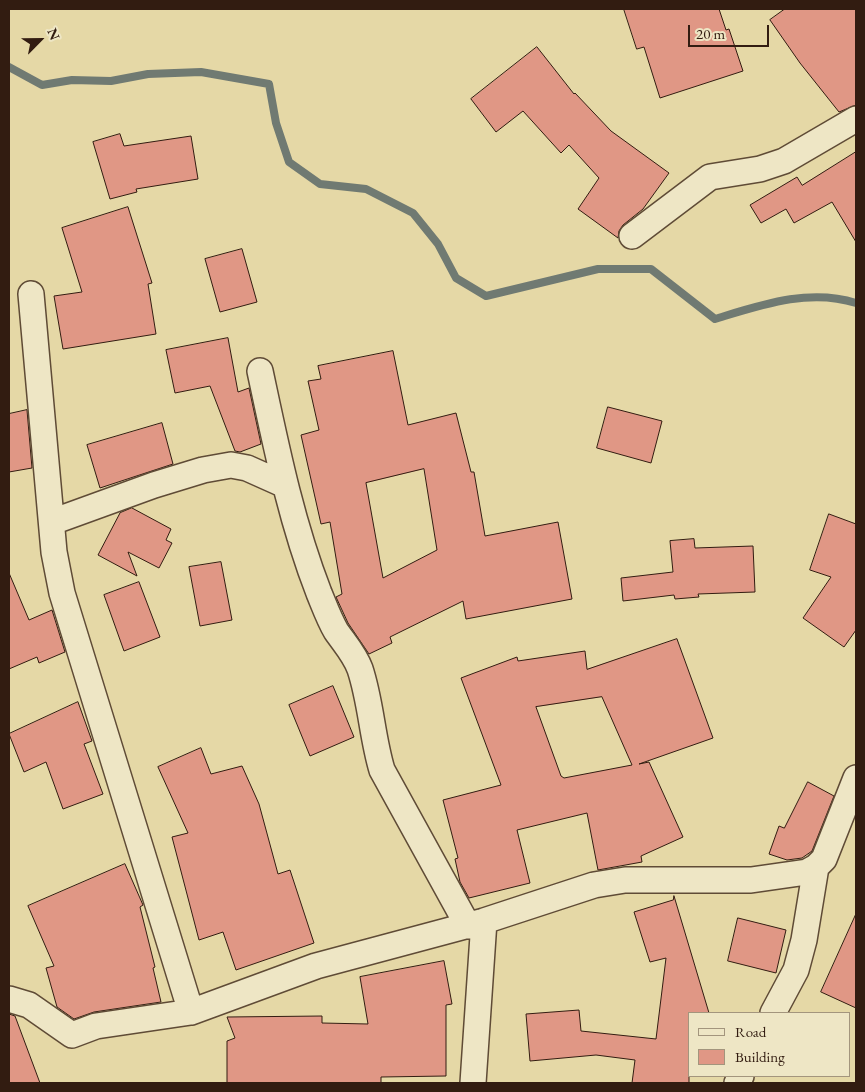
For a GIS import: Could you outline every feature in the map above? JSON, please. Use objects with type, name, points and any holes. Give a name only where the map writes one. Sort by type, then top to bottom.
[{"type":"street","points":[[632,236],[710,177],[760,169],[784,161],[856,119]]},
{"type":"street","points":[[31,294],[54,552],[62,593],[191,1012]]},
{"type":"street","points":[[260,371],[285,484],[301,542],[319,594],[336,630],[351,650],[360,669],[375,746],[382,770],[476,923],[473,1083]]},
{"type":"street","points":[[52,522],[154,485],[203,470],[230,465],[247,468],[285,484]]},
{"type":"street","points":[[9,999],[29,1005],[72,1035],[96,1026],[191,1012],[316,966],[476,923],[594,885],[625,880],[751,880],[807,872],[816,868],[824,859],[856,778]]},
{"type":"street","points":[[774,1012],[796,970],[804,940],[816,868]]},
{"type":"building","points":[[624,9],[719,9],[726,30],[729,29],[743,71],[660,98],[644,47],[637,49]]},
{"type":"building","points":[[785,9],[856,9],[856,105],[839,112],[800,63],[770,20]]},
{"type":"building","points":[[537,47],[574,94],[611,131],[669,173],[643,209],[623,225],[619,231],[618,238],[578,209],[599,178],[569,145],[561,153],[523,111],[496,132],[471,99]]},
{"type":"building","points":[[120,134],[124,146],[191,136],[198,179],[136,189],[137,192],[110,199],[93,142]]},
{"type":"building","points":[[856,152],[856,242],[832,202],[794,223],[786,209],[761,223],[750,205],[797,177],[802,185]]},
{"type":"building","points":[[128,207],[152,283],[148,284],[156,334],[63,349],[54,296],[82,292],[62,228]]},
{"type":"building","points":[[242,249],[257,302],[220,312],[205,259]]},
{"type":"building","points":[[228,338],[238,392],[249,388],[261,444],[240,452],[235,451],[210,386],[175,393],[166,350]]},
{"type":"building","points":[[393,351],[408,425],[456,413],[471,472],[474,472],[485,536],[558,522],[572,599],[466,619],[463,601],[390,637],[392,643],[369,654],[348,623],[336,597],[342,594],[330,522],[321,524],[301,435],[319,430],[308,381],[321,379],[318,366]],"holes":[[[424,469],[437,550],[383,578],[366,483]]]},
{"type":"building","points":[[608,407],[662,421],[651,463],[597,448]]},
{"type":"building","points":[[27,410],[32,468],[9,472],[9,414]]},
{"type":"building","points":[[162,423],[173,464],[100,488],[87,445]]},
{"type":"building","points":[[132,508],[171,529],[166,540],[172,543],[159,568],[128,552],[137,576],[98,555],[120,513]]},
{"type":"building","points":[[829,514],[856,524],[856,630],[844,647],[803,618],[831,577],[810,570]]},
{"type":"building","points":[[694,539],[695,548],[753,546],[755,592],[698,594],[699,597],[675,599],[674,595],[623,601],[621,578],[673,572],[670,541]]},
{"type":"building","points":[[221,562],[232,620],[200,626],[189,567]]},
{"type":"building","points":[[9,573],[29,620],[52,610],[65,652],[39,663],[37,657],[9,669]]},
{"type":"building","points":[[139,582],[160,637],[124,651],[104,595]]},
{"type":"building","points":[[677,639],[713,738],[639,764],[649,762],[683,837],[641,856],[642,862],[598,870],[587,813],[517,830],[530,883],[469,898],[460,882],[455,859],[458,858],[443,800],[501,785],[461,678],[517,657],[518,661],[585,651],[587,669]],"holes":[[[602,697],[632,765],[564,778],[561,776],[536,707]]]},
{"type":"building","points":[[333,686],[354,737],[310,756],[289,705]]},
{"type":"building","points":[[78,702],[92,741],[84,744],[103,794],[63,809],[46,762],[24,772],[9,734]]},
{"type":"building","points":[[201,748],[211,774],[242,766],[259,804],[278,874],[290,870],[314,943],[236,970],[223,932],[199,940],[172,837],[188,833],[158,767]]},
{"type":"building","points":[[808,782],[834,796],[812,851],[802,858],[787,860],[769,854],[779,826],[784,828]]},
{"type":"building","points":[[125,864],[143,905],[140,907],[155,967],[153,968],[161,1002],[94,1012],[74,1019],[57,1007],[46,968],[54,966],[28,906]]},
{"type":"building","points":[[674,896],[709,1012],[688,1012],[689,1083],[632,1083],[635,1060],[596,1055],[530,1061],[526,1014],[579,1010],[581,1031],[656,1039],[666,958],[650,962],[634,912],[673,900]]},
{"type":"building","points":[[856,914],[856,1008],[821,992]]},
{"type":"building","points":[[738,918],[786,930],[776,973],[728,961]]},
{"type":"building","points":[[444,961],[452,1004],[446,1005],[446,1076],[381,1077],[381,1083],[227,1083],[227,1041],[235,1038],[227,1017],[322,1016],[322,1023],[368,1024],[360,977]]},
{"type":"building","points":[[9,1014],[15,1016],[40,1083],[9,1083]]},
{"type":"waterway","points":[[9,67],[42,85],[72,80],[111,81],[148,74],[201,72],[269,84],[276,123],[289,162],[320,184],[366,189],[413,213],[438,244],[456,278],[486,296],[598,269],[651,269],[715,319],[785,300],[821,297],[856,303]]}]
